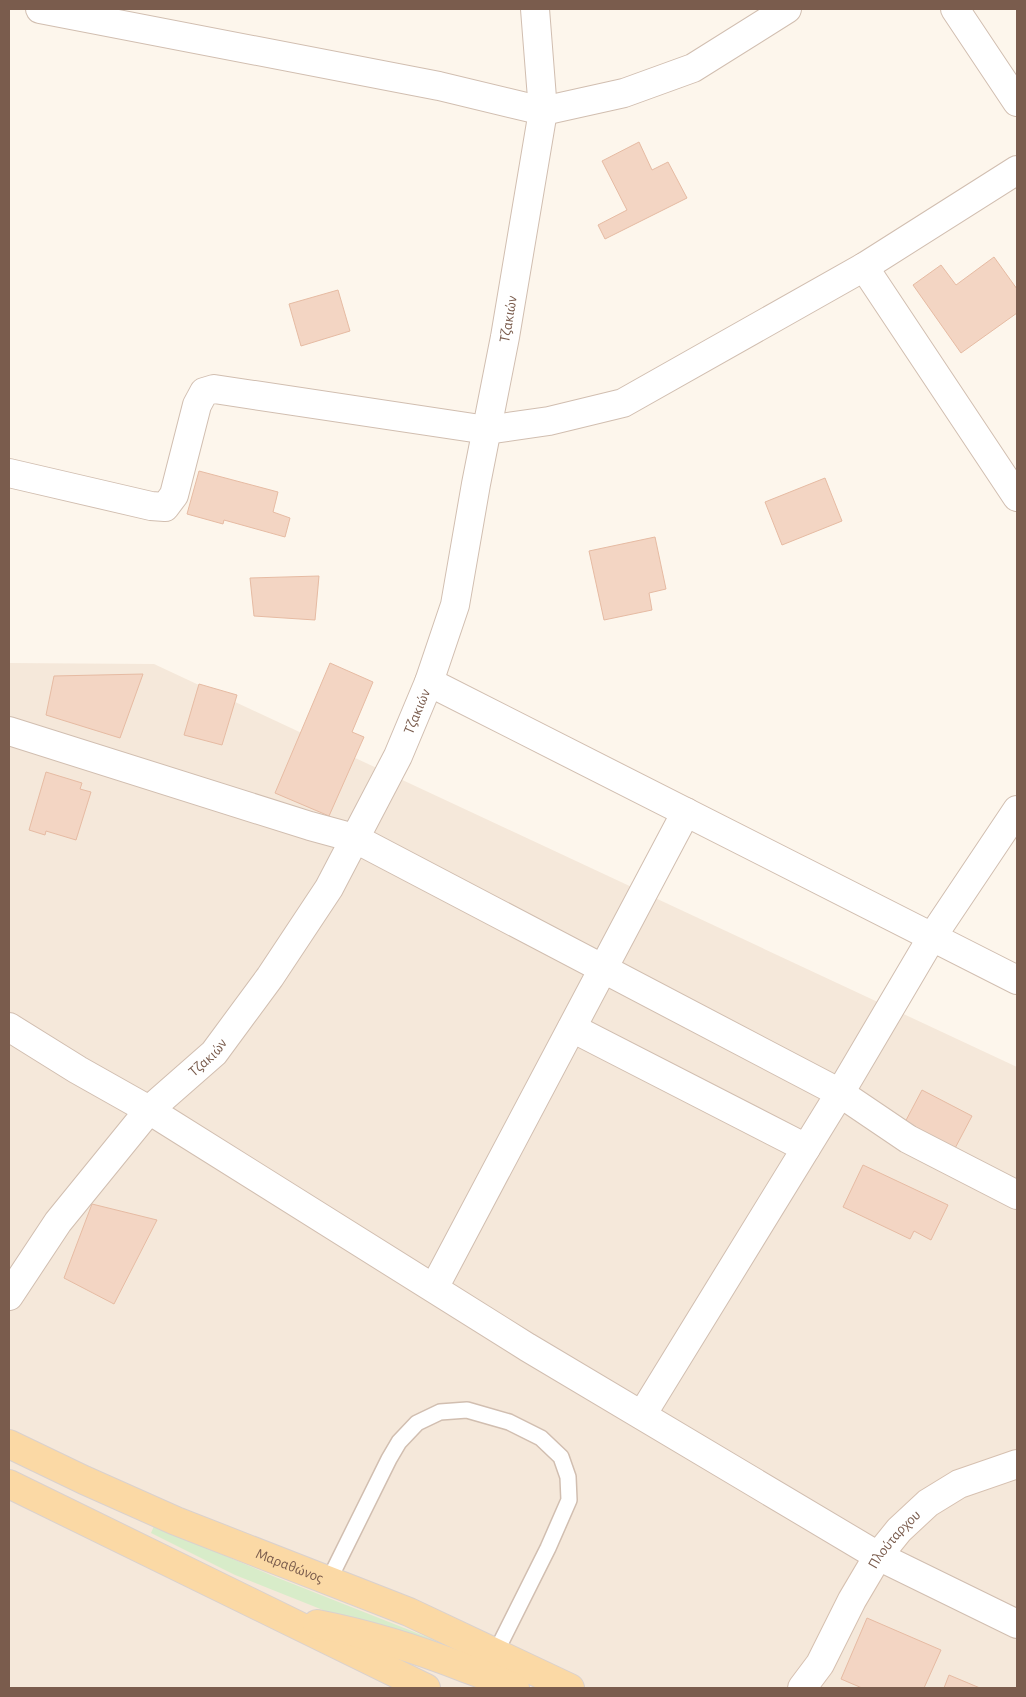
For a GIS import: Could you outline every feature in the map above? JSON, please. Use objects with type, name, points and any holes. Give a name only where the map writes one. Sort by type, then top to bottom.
[{"type":"main road","name":"Μαραθώνος","points":[[9,1444],[167,1517],[409,1612],[570,1688]]},
{"type":"main road","points":[[9,1484],[426,1688]]},
{"type":"main road","points":[[284,1618],[358,1633],[410,1648],[515,1688]]},
{"type":"street","points":[[40,9],[439,86],[543,111],[624,93],[693,68],[787,9]]},
{"type":"street","name":"Τζακιών","points":[[9,1296],[58,1222],[149,1110],[214,1053],[270,977],[329,888],[398,756],[429,682],[455,605],[505,337],[543,111],[535,9]]},
{"type":"street","points":[[956,9],[1017,102]]},
{"type":"street","points":[[9,473],[151,506],[165,507],[174,495],[197,405],[204,392],[214,388],[487,430],[549,421],[623,403],[864,267],[1017,170]]},
{"type":"street","points":[[864,267],[1017,497]]},
{"type":"street","points":[[429,682],[1017,980]]},
{"type":"street","points":[[9,731],[310,826],[354,838],[840,1093],[908,1139],[1017,1195]]},
{"type":"street","points":[[642,1415],[840,1093],[932,937],[1017,810]]},
{"type":"street","points":[[434,1288],[686,812]]},
{"type":"street","points":[[9,1027],[78,1070],[149,1110],[527,1347],[878,1556],[1017,1624]]},
{"type":"street","points":[[572,1028],[806,1148]]},
{"type":"street","name":"Πλούταρχου","points":[[802,1688],[816,1676],[852,1600],[878,1556],[899,1530],[928,1503],[959,1484],[1017,1464]]},
{"type":"lane","points":[[328,1580],[389,1459],[399,1442],[417,1423],[440,1412],[467,1410],[509,1422],[541,1438],[561,1456],[568,1477],[569,1500],[548,1548],[496,1652]]},
{"type":"shaded area","points":[[9,663],[154,664],[1017,1067],[1017,1688],[13,1688],[9,1686]]},
{"type":"green space","points":[[154,1526],[273,1576],[447,1645],[444,1652],[328,1612],[235,1575],[151,1533]]},
{"type":"building","points":[[639,142],[652,170],[668,162],[687,198],[605,239],[598,225],[627,210],[602,161]]},
{"type":"building","points":[[994,257],[1017,289],[1017,313],[961,353],[913,285],[941,265],[956,285]]},
{"type":"building","points":[[338,290],[350,331],[301,346],[289,304]]},
{"type":"building","points":[[199,471],[278,492],[273,512],[290,518],[285,537],[224,520],[223,524],[187,514]]},
{"type":"building","points":[[825,478],[842,521],[782,545],[765,502]]},
{"type":"building","points":[[655,537],[666,589],[649,593],[652,610],[604,620],[589,551]]},
{"type":"building","points":[[319,576],[315,620],[254,616],[250,578]]},
{"type":"building","points":[[330,663],[373,682],[352,732],[364,737],[329,816],[275,793]]},
{"type":"building","points":[[143,674],[120,738],[46,715],[54,676]]},
{"type":"building","points":[[199,684],[237,695],[222,745],[184,735]]},
{"type":"building","points":[[46,772],[82,783],[80,789],[91,792],[76,840],[46,831],[45,835],[29,830]]},
{"type":"building","points":[[922,1090],[972,1116],[953,1152],[903,1126]]},
{"type":"building","points":[[863,1165],[948,1205],[931,1240],[914,1231],[910,1239],[843,1207]]},
{"type":"building","points":[[92,1204],[157,1220],[114,1304],[64,1278]]},
{"type":"building","points":[[867,1618],[941,1650],[924,1688],[862,1688],[841,1679]]},
{"type":"building","points":[[949,1675],[980,1688],[944,1688]]}]
